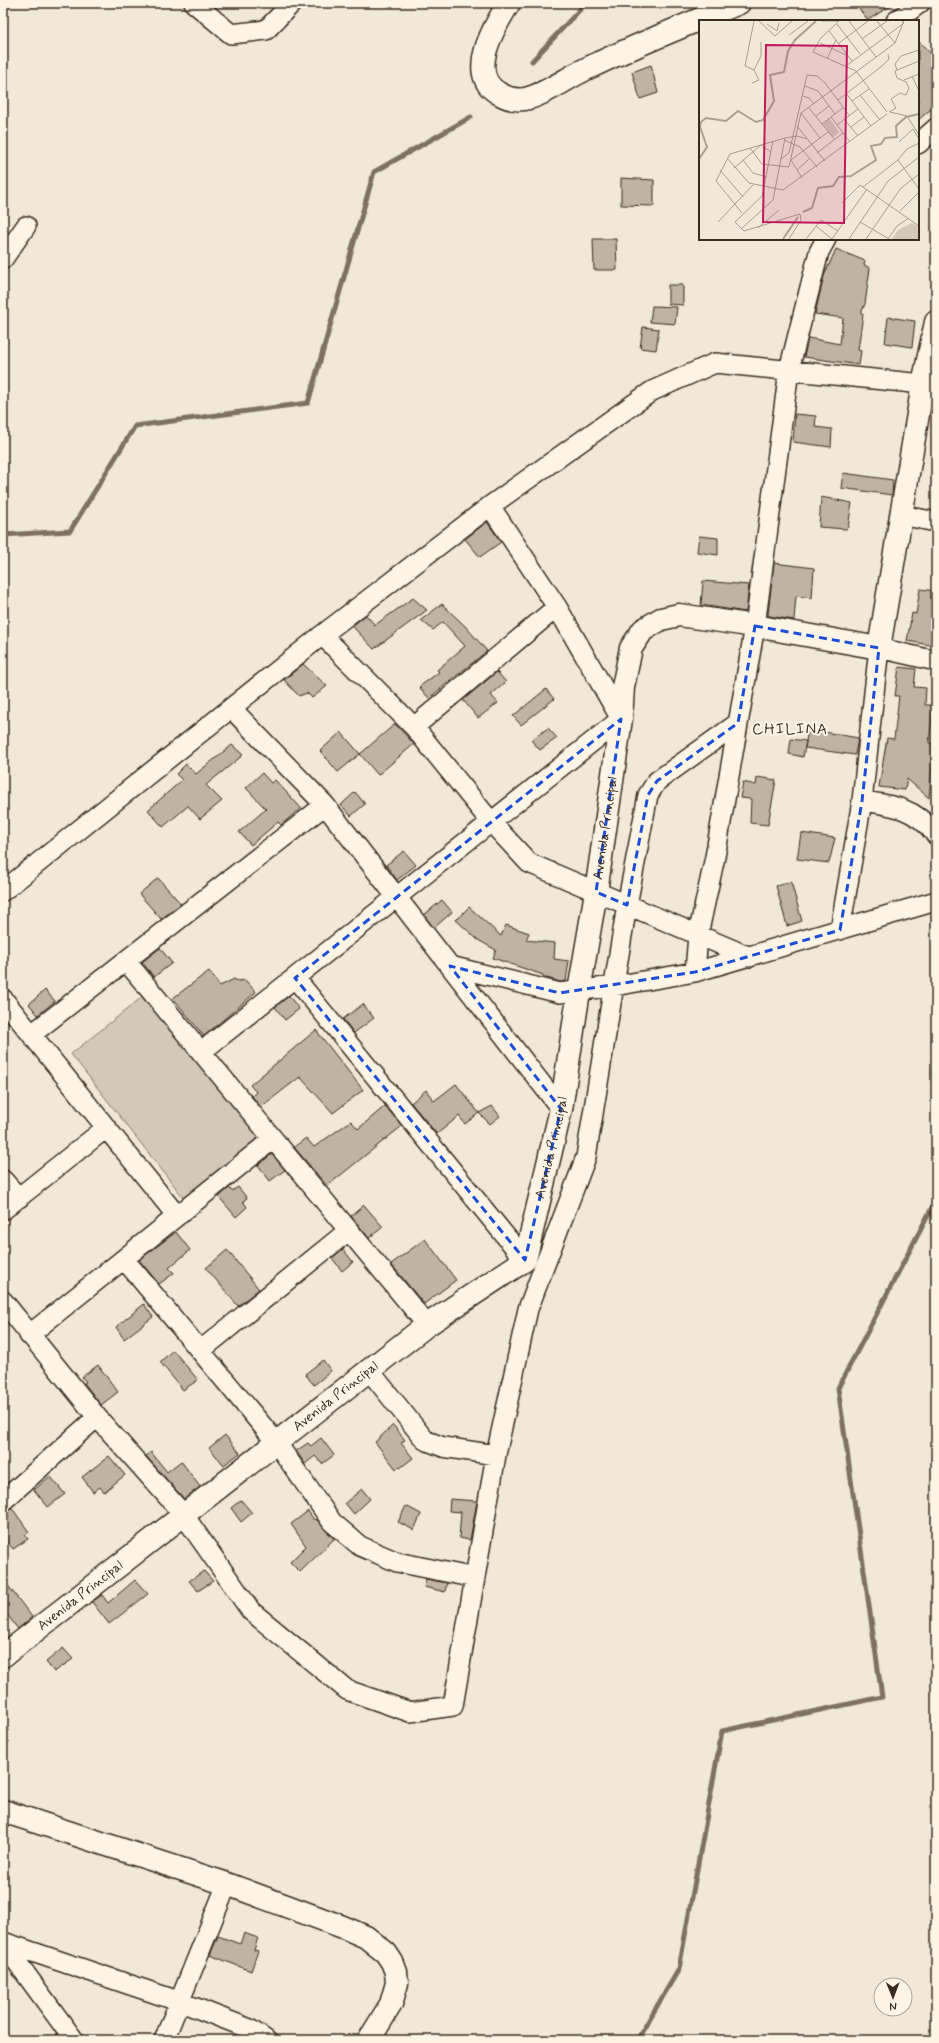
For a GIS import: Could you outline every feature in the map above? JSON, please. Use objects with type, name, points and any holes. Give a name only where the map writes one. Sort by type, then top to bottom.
[{"type":"street","points":[[194,3],[231,34],[266,30],[292,3]]},
{"type":"street","points":[[509,3],[493,28],[483,63],[487,79],[497,92],[507,98],[518,99],[529,98],[586,69],[699,20]]},
{"type":"street","points":[[700,20],[739,3]]},
{"type":"street","points":[[897,20],[920,3]]},
{"type":"street","points":[[919,143],[936,128]]},
{"type":"street","points":[[3,259],[26,226]]},
{"type":"street","points":[[695,972],[698,935],[715,857],[755,626],[789,370],[819,252],[825,240]]},
{"type":"street","points":[[840,930],[862,801],[879,648],[901,515],[929,385],[936,322]]},
{"type":"street","points":[[3,891],[322,635],[490,506],[652,391],[715,363],[929,385]]},
{"type":"street","points":[[201,1052],[621,719],[557,607],[490,506]]},
{"type":"street","points":[[901,515],[936,522]]},
{"type":"street","points":[[414,727],[557,607]]},
{"type":"street","name":"Avenida Principal","points":[[3,1656],[183,1514],[427,1326],[525,1260],[561,1109],[596,892],[621,719],[623,687],[631,648],[643,630],[662,620],[679,615],[755,626],[879,648]]},
{"type":"street","points":[[322,635],[414,727],[490,822],[530,863],[750,957]]},
{"type":"street","points":[[879,648],[936,661]]},
{"type":"street","points":[[231,708],[325,805],[561,1109]]},
{"type":"street","points":[[3,1301],[29,1335],[97,1417],[183,1514],[251,1611],[347,1690],[410,1712],[453,1706],[496,1455],[528,1309],[586,1157],[627,904],[648,795],[657,782],[738,723]]},
{"type":"street","points":[[862,801],[898,806],[928,823],[936,835]]},
{"type":"street","points":[[32,1034],[325,805]]},
{"type":"street","points":[[450,966],[560,993],[579,991],[695,972],[936,901]]},
{"type":"street","points":[[126,961],[427,1326]]},
{"type":"street","points":[[295,978],[525,1260]]},
{"type":"street","points":[[3,999],[177,1216]]},
{"type":"street","points":[[3,1210],[106,1128]]},
{"type":"street","points":[[29,1335],[273,1139]]},
{"type":"street","points":[[3,1180],[19,1198]]},
{"type":"street","points":[[200,1351],[348,1231]]},
{"type":"street","points":[[124,1259],[276,1442],[332,1522],[360,1546],[397,1562],[475,1578]]},
{"type":"street","points":[[369,1370],[425,1440],[443,1447],[496,1455]]},
{"type":"street","points":[[4,1499],[97,1417]]},
{"type":"street","points":[[6,1816],[226,1884],[343,1926],[366,1937],[386,1953],[396,1972],[397,1983],[391,2004],[369,2040]]},
{"type":"street","points":[[164,2040],[181,2002],[226,1884]]},
{"type":"street","points":[[3,1942],[181,2002],[250,2028],[266,2040]]},
{"type":"street","points":[[3,1942],[74,2040]]},
{"type":"highlighted area","points":[[755,626],[879,648],[862,801],[840,930],[695,972],[560,993],[450,966],[561,1109],[525,1260],[295,978],[621,719],[596,892],[627,905],[648,795],[657,781],[738,723]]},
{"type":"shaded area","points":[[146,994],[269,1143],[190,1206],[71,1054]]},
{"type":"building","points":[[868,3],[895,3],[868,20],[859,9]]},
{"type":"building","points":[[919,42],[936,58],[936,105],[919,119]]},
{"type":"building","points":[[651,65],[658,93],[640,99],[632,72]]},
{"type":"building","points":[[621,178],[654,180],[654,206],[621,205]]},
{"type":"building","points":[[593,239],[616,239],[617,270],[594,270]]},
{"type":"building","points":[[836,249],[865,261],[864,265],[870,268],[865,304],[861,313],[863,314],[858,350],[861,351],[859,365],[804,357],[808,338],[840,344],[843,318],[815,314],[824,276]]},
{"type":"building","points":[[668,285],[683,285],[683,305],[668,304]]},
{"type":"building","points":[[652,306],[677,307],[675,324],[650,322]]},
{"type":"building","points":[[888,317],[915,321],[912,347],[885,343]]},
{"type":"building","points":[[643,327],[659,329],[656,350],[640,348]]},
{"type":"building","points":[[795,414],[816,416],[815,427],[832,429],[831,447],[793,442]]},
{"type":"building","points":[[843,473],[893,480],[892,495],[841,488]]},
{"type":"building","points":[[821,497],[852,503],[848,527],[846,529],[819,527]]},
{"type":"building","points":[[487,522],[501,542],[480,557],[465,539]]},
{"type":"building","points":[[699,536],[718,538],[718,555],[697,552]]},
{"type":"building","points":[[774,563],[814,568],[812,598],[796,596],[794,620],[769,616],[768,614]]},
{"type":"building","points":[[703,581],[749,585],[746,612],[701,605]]},
{"type":"building","points":[[920,589],[936,591],[933,617],[936,617],[936,646],[907,641],[912,613],[916,614]]},
{"type":"building","points":[[413,598],[427,610],[374,649],[352,626],[366,615],[375,625]]},
{"type":"building","points":[[442,604],[465,626],[487,651],[429,698],[419,687],[439,672],[437,670],[465,646],[443,622],[433,630],[421,620]]},
{"type":"building","points":[[303,664],[327,686],[312,698],[307,693],[299,696],[284,680]]},
{"type":"building","points":[[899,667],[916,669],[914,687],[926,688],[925,705],[933,705],[929,743],[934,744],[929,798],[907,779],[905,790],[879,787],[887,738],[894,739],[899,696],[895,696]]},
{"type":"building","points":[[497,672],[506,682],[491,695],[498,703],[478,718],[463,700]]},
{"type":"building","points":[[546,689],[554,699],[521,725],[513,716]]},
{"type":"building","points":[[395,724],[414,744],[378,775],[360,754]]},
{"type":"building","points":[[548,728],[557,738],[540,750],[531,740]]},
{"type":"building","points":[[808,729],[858,738],[855,755],[805,748]]},
{"type":"building","points":[[341,732],[360,754],[338,772],[320,751]]},
{"type":"building","points":[[791,739],[806,741],[803,757],[789,754]]},
{"type":"building","points":[[232,745],[243,755],[206,785],[222,801],[200,819],[188,806],[163,827],[148,810],[182,780],[176,774],[186,764],[196,774]]},
{"type":"building","points":[[262,773],[271,783],[275,780],[301,808],[281,825],[278,822],[251,845],[239,832],[266,809],[246,788]]},
{"type":"building","points":[[757,777],[776,780],[768,825],[750,823],[751,799],[740,798],[743,782],[756,785]]},
{"type":"building","points":[[355,792],[365,804],[351,816],[341,805]]},
{"type":"building","points":[[801,833],[835,838],[829,863],[797,859]]},
{"type":"building","points":[[404,851],[416,865],[397,880],[386,865]]},
{"type":"building","points":[[158,878],[181,904],[161,919],[139,894]]},
{"type":"building","points":[[791,882],[802,921],[787,926],[776,886]]},
{"type":"building","points":[[442,900],[452,912],[434,928],[424,915]]},
{"type":"building","points":[[469,907],[501,936],[506,925],[529,933],[526,940],[555,943],[554,959],[569,961],[566,981],[561,982],[543,977],[543,975],[493,958],[496,950],[478,940],[456,920]]},
{"type":"building","points":[[160,948],[172,963],[154,977],[142,962]]},
{"type":"building","points":[[209,971],[220,986],[234,979],[238,981],[245,980],[256,992],[204,1036],[173,998]]},
{"type":"building","points":[[45,990],[55,1001],[38,1015],[29,1004]]},
{"type":"building","points":[[289,996],[299,1009],[285,1020],[275,1007]]},
{"type":"building","points":[[363,1004],[374,1018],[354,1033],[343,1019]]},
{"type":"building","points":[[316,1030],[363,1090],[333,1113],[300,1077],[261,1107],[252,1096],[256,1092],[250,1085]]},
{"type":"building","points":[[456,1084],[479,1113],[465,1124],[459,1116],[437,1134],[411,1103],[426,1090],[434,1101]]},
{"type":"building","points":[[385,1106],[402,1126],[327,1186],[294,1147],[306,1138],[314,1147],[351,1121],[358,1129]]},
{"type":"building","points":[[492,1106],[500,1116],[490,1124],[479,1113]]},
{"type":"building","points":[[272,1154],[285,1170],[270,1181],[258,1165]]},
{"type":"building","points":[[238,1187],[247,1198],[243,1201],[247,1207],[236,1217],[219,1197],[229,1188],[232,1191]]},
{"type":"building","points":[[364,1205],[383,1227],[369,1238],[351,1216]]},
{"type":"building","points":[[176,1232],[190,1250],[169,1268],[174,1273],[159,1284],[139,1260]]},
{"type":"building","points":[[425,1239],[456,1280],[424,1304],[391,1264]]},
{"type":"building","points":[[343,1249],[353,1262],[342,1271],[332,1258]]},
{"type":"building","points":[[227,1250],[259,1289],[238,1306],[206,1268]]},
{"type":"building","points":[[144,1304],[153,1317],[124,1339],[116,1327]]},
{"type":"building","points":[[173,1350],[198,1380],[183,1390],[160,1362]]},
{"type":"building","points":[[323,1360],[331,1371],[314,1385],[305,1374]]},
{"type":"building","points":[[98,1365],[118,1392],[101,1405],[84,1383],[86,1382],[82,1377]]},
{"type":"building","points":[[393,1425],[405,1440],[401,1443],[413,1458],[400,1468],[399,1467],[396,1469],[375,1442]]},
{"type":"building","points":[[225,1435],[240,1453],[224,1465],[209,1448]]},
{"type":"building","points":[[321,1438],[334,1455],[322,1464],[315,1456],[305,1464],[296,1451],[308,1443],[311,1446]]},
{"type":"building","points":[[151,1452],[167,1472],[181,1461],[200,1487],[184,1499],[146,1456]]},
{"type":"building","points":[[109,1456],[125,1475],[104,1492],[100,1487],[93,1492],[82,1477]]},
{"type":"building","points":[[50,1476],[65,1494],[48,1507],[34,1490]]},
{"type":"building","points":[[362,1489],[370,1499],[354,1514],[345,1503]]},
{"type":"building","points":[[450,1499],[477,1501],[470,1540],[459,1538],[461,1512],[449,1511]]},
{"type":"building","points":[[241,1500],[252,1513],[241,1522],[231,1508]]},
{"type":"building","points":[[406,1506],[421,1514],[414,1530],[398,1522]]},
{"type":"building","points":[[12,1508],[29,1532],[25,1535],[28,1539],[13,1549],[3,1537],[3,1512]]},
{"type":"building","points":[[308,1511],[314,1520],[316,1519],[334,1539],[300,1572],[290,1562],[306,1546],[291,1524]]},
{"type":"building","points":[[204,1571],[213,1581],[198,1591],[189,1581]]},
{"type":"building","points":[[3,1579],[32,1617],[18,1629],[3,1609]]},
{"type":"building","points":[[426,1579],[447,1583],[445,1592],[424,1587]]},
{"type":"building","points":[[135,1580],[148,1594],[109,1624],[92,1602],[102,1595],[108,1603]]},
{"type":"building","points":[[63,1648],[73,1659],[54,1672],[46,1662]]},
{"type":"building","points":[[244,1933],[258,1938],[254,1950],[258,1951],[251,1971],[210,1955],[218,1936],[240,1944]]},
{"type":"waterway","points":[[532,61],[586,3]]},
{"type":"waterway","points":[[3,535],[70,531],[135,426],[308,403],[374,172],[471,117]]},
{"type":"waterway","points":[[637,2040],[679,1969],[722,1731],[882,1697],[838,1388],[936,1200]]},
{"type":"district","name":"CHILINA","points":[[790,729]]}]
